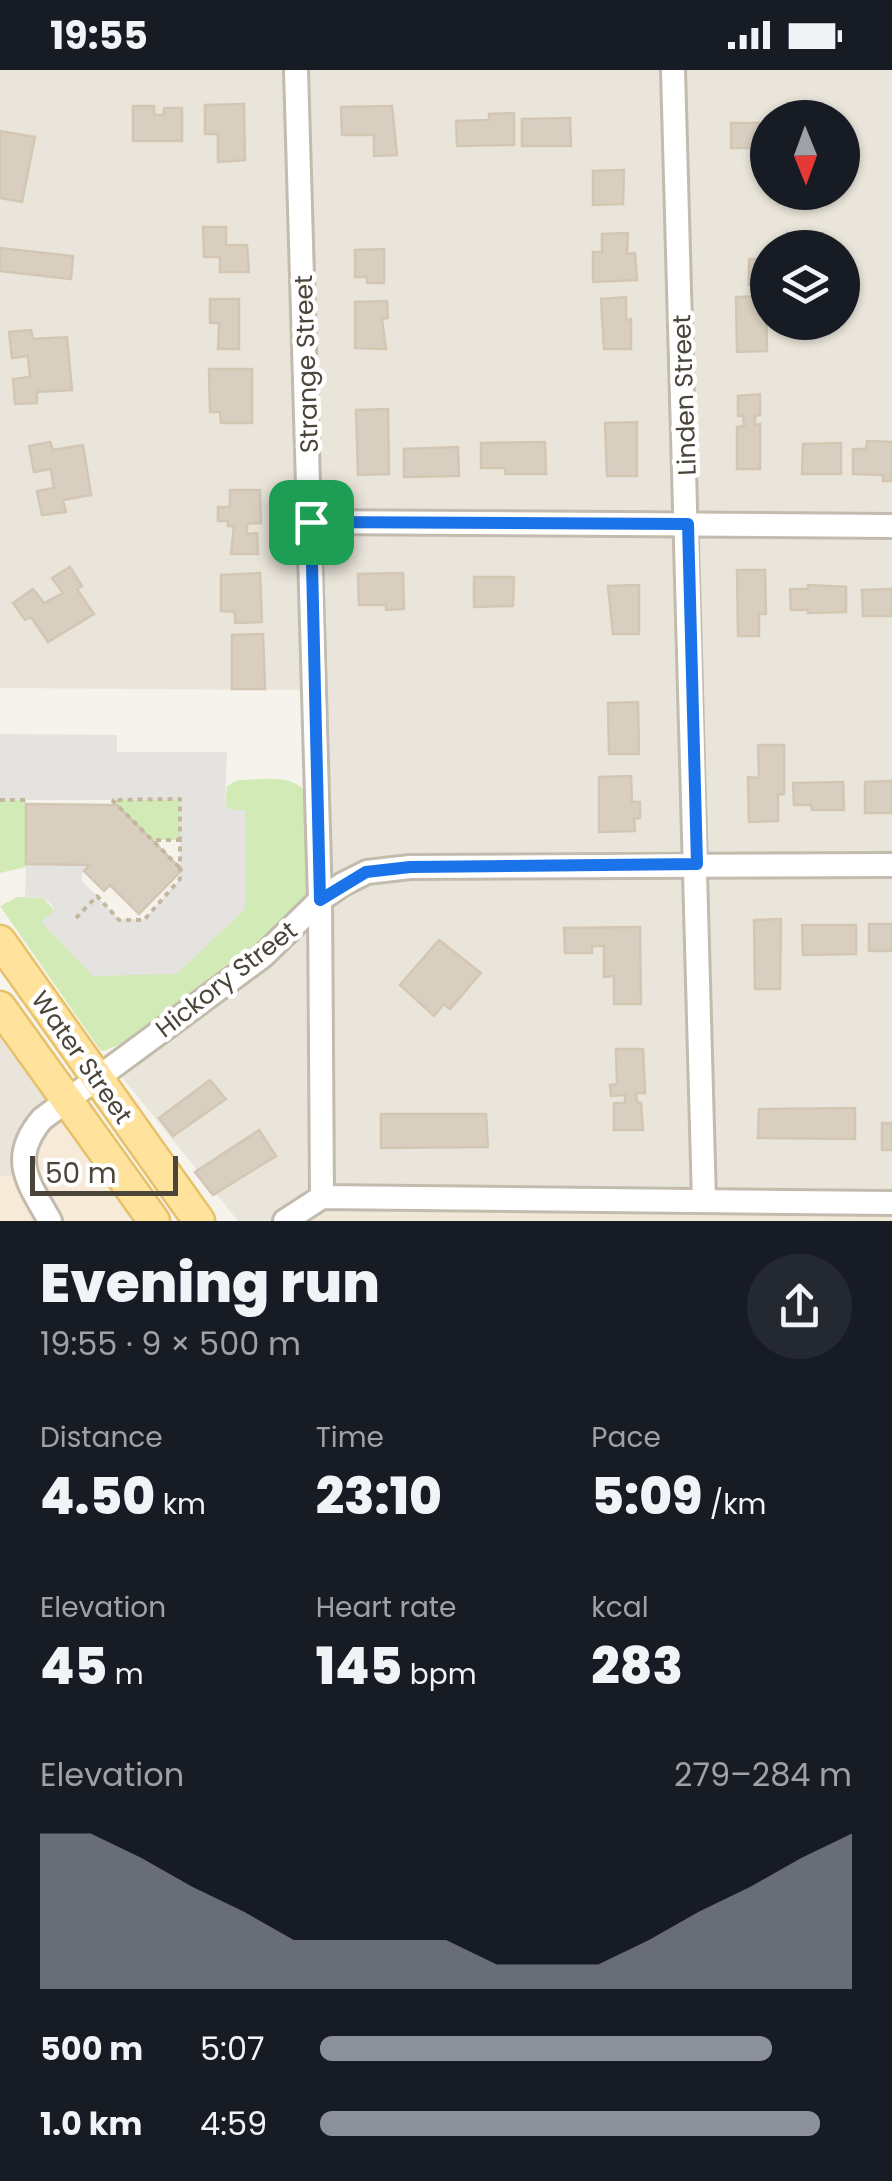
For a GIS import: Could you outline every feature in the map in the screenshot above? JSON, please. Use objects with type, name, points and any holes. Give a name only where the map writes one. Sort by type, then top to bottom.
[{"type":"main road","name":"Water Street","points":[[0,941],[199,1221]]},
{"type":"main road","name":"Water Street","points":[[0,1007],[154,1221]]},
{"type":"street","name":"Strange Street","points":[[296,70],[320,900],[322,1197]]},
{"type":"street","name":"Linden Street","points":[[673,70],[704,1201]]},
{"type":"street","points":[[311,522],[892,526]]},
{"type":"street","name":"Hickory Street","points":[[50,1221],[25,1177],[24,1151],[37,1125],[263,956],[320,900],[366,872],[410,867],[892,865]]},
{"type":"street","points":[[285,1221],[322,1197],[892,1203]]},
{"type":"path","points":[[76,918],[97,896],[120,920],[144,920],[180,879],[182,870],[182,840],[180,799],[112,800],[182,870]]},
{"type":"path","points":[[0,800],[26,800]]},
{"type":"path","points":[[153,840],[182,840]]},
{"type":"shaded area","points":[[0,70],[892,70],[892,1203],[238,1221],[113,1066],[320,900],[315,690],[0,688]]},
{"type":"shaded area","points":[[0,734],[117,735],[117,752],[227,752],[225,805],[231,810],[245,810],[245,909],[177,974],[93,976],[41,922],[54,910],[52,905],[43,898],[25,897],[26,864],[90,865],[82,874],[82,881],[119,919],[144,919],[180,879],[180,800],[0,800]]},
{"type":"shaded area","points":[[0,1007],[66,1100],[25,1177],[0,1176]]},
{"type":"shaded area","points":[[66,1100],[154,1221],[0,1221],[0,1176],[25,1177],[23,1160]]},
{"type":"shaded area","points":[[322,1197],[892,1203],[892,1221],[285,1221]]},
{"type":"green space","points":[[238,780],[289,781],[311,800],[312,865],[306,900],[295,915],[244,960],[176,1010],[101,1051],[0,906],[17,897],[43,898],[54,910],[177,974],[244,810],[231,810],[225,805],[227,786]]},
{"type":"green space","points":[[180,799],[181,840],[153,840],[112,800]]},
{"type":"green space","points":[[0,800],[26,800],[26,867],[0,873]]},
{"type":"building","points":[[244,104],[245,160],[218,162],[218,134],[205,134],[205,105]]},
{"type":"building","points":[[133,106],[154,106],[154,115],[164,115],[164,108],[182,108],[182,141],[133,141]]},
{"type":"building","points":[[392,106],[397,155],[374,156],[374,135],[342,135],[341,107]]},
{"type":"building","points":[[514,113],[514,145],[457,146],[456,121],[489,120],[489,114]]},
{"type":"building","points":[[570,118],[571,146],[522,146],[522,119]]},
{"type":"building","points":[[731,123],[750,123],[750,148],[731,148]]},
{"type":"building","points":[[0,131],[35,137],[22,202],[0,198]]},
{"type":"building","points":[[624,170],[623,204],[593,205],[593,171]]},
{"type":"building","points":[[203,227],[226,227],[226,245],[247,245],[249,272],[220,272],[220,257],[204,257]]},
{"type":"building","points":[[628,233],[627,254],[635,253],[637,280],[593,282],[593,252],[602,252],[602,234]]},
{"type":"building","points":[[0,248],[73,256],[71,279],[0,271]]},
{"type":"building","points":[[384,249],[384,283],[367,283],[367,277],[355,277],[355,250]]},
{"type":"building","points":[[626,297],[631,349],[604,349],[601,299]]},
{"type":"building","points":[[736,297],[750,297],[750,340],[767,340],[767,351],[737,352]]},
{"type":"building","points":[[210,299],[239,299],[239,349],[218,349],[219,323],[210,323]]},
{"type":"building","points":[[387,301],[388,318],[382,319],[386,349],[355,348],[355,302]]},
{"type":"building","points":[[31,330],[33,339],[67,337],[72,390],[37,392],[37,403],[15,404],[13,379],[30,377],[28,356],[12,358],[9,332]]},
{"type":"building","points":[[209,369],[252,369],[252,423],[221,423],[220,412],[210,412]]},
{"type":"building","points":[[760,394],[760,415],[755,416],[755,425],[760,424],[760,469],[737,469],[737,427],[744,426],[743,416],[738,416],[738,396]]},
{"type":"building","points":[[388,409],[389,474],[358,475],[356,410]]},
{"type":"building","points":[[637,422],[637,476],[607,476],[605,423]]},
{"type":"building","points":[[867,441],[892,442],[892,481],[883,481],[883,475],[853,474],[853,449],[866,449]]},
{"type":"building","points":[[50,442],[53,450],[83,445],[91,495],[63,500],[66,512],[42,515],[37,491],[54,488],[51,469],[34,472],[29,446]]},
{"type":"building","points":[[545,442],[546,474],[505,474],[505,468],[481,468],[481,443]]},
{"type":"building","points":[[841,443],[841,474],[802,474],[803,444]]},
{"type":"building","points":[[458,447],[459,476],[404,477],[404,449]]},
{"type":"building","points":[[230,490],[260,490],[261,523],[247,524],[247,534],[257,533],[258,554],[231,554],[234,526],[218,521],[218,507],[230,507]]},
{"type":"building","points":[[70,567],[82,586],[77,589],[94,614],[48,642],[31,617],[25,620],[13,603],[33,589],[44,603],[63,593],[52,578]]},
{"type":"building","points":[[737,570],[765,570],[766,614],[759,614],[759,636],[738,636]]},
{"type":"building","points":[[260,573],[262,622],[235,623],[235,612],[221,611],[221,575]]},
{"type":"building","points":[[403,573],[404,609],[359,605],[358,574]]},
{"type":"building","points":[[474,577],[514,577],[513,606],[474,607]]},
{"type":"building","points":[[639,585],[639,634],[613,634],[608,586]]},
{"type":"building","points":[[808,585],[846,587],[846,612],[791,610],[790,589],[808,589]]},
{"type":"building","points":[[892,589],[892,616],[863,616],[862,590]]},
{"type":"building","points":[[263,634],[265,689],[232,689],[232,635]]},
{"type":"building","points":[[638,702],[639,754],[609,754],[608,703]]},
{"type":"building","points":[[758,745],[784,745],[784,794],[778,795],[778,821],[749,822],[748,777],[759,778]]},
{"type":"building","points":[[631,776],[632,802],[640,802],[640,818],[634,819],[635,831],[599,832],[599,777]]},
{"type":"building","points":[[892,781],[892,813],[865,813],[865,782]]},
{"type":"building","points":[[843,782],[844,810],[812,810],[811,805],[794,805],[793,783]]},
{"type":"building","points":[[26,804],[117,805],[182,870],[139,914],[110,885],[104,891],[84,871],[90,865],[26,864]]},
{"type":"building","points":[[781,919],[780,989],[755,989],[754,920]]},
{"type":"building","points":[[869,924],[892,924],[892,951],[869,951]]},
{"type":"building","points":[[802,925],[856,925],[856,954],[803,955]]},
{"type":"building","points":[[640,927],[641,1004],[614,1004],[614,976],[604,977],[604,946],[592,946],[592,953],[565,953],[564,928]]},
{"type":"building","points":[[439,940],[481,973],[450,1009],[444,1004],[434,1016],[400,985]]},
{"type":"building","points":[[616,1049],[643,1049],[645,1093],[636,1093],[637,1102],[641,1103],[643,1130],[614,1130],[614,1103],[625,1103],[625,1095],[611,1096],[610,1085],[617,1084]]},
{"type":"building","points":[[210,1080],[226,1099],[173,1136],[159,1118]]},
{"type":"building","points":[[855,1108],[855,1139],[758,1138],[759,1109]]},
{"type":"building","points":[[381,1114],[486,1114],[488,1147],[381,1148]]},
{"type":"building","points":[[882,1123],[892,1123],[892,1150],[882,1150]]},
{"type":"building","points":[[259,1130],[276,1156],[213,1195],[195,1172]]},
{"type":"route","points":[[311,522],[688,524],[697,864],[410,867],[366,872],[320,900],[311,522]]}]
